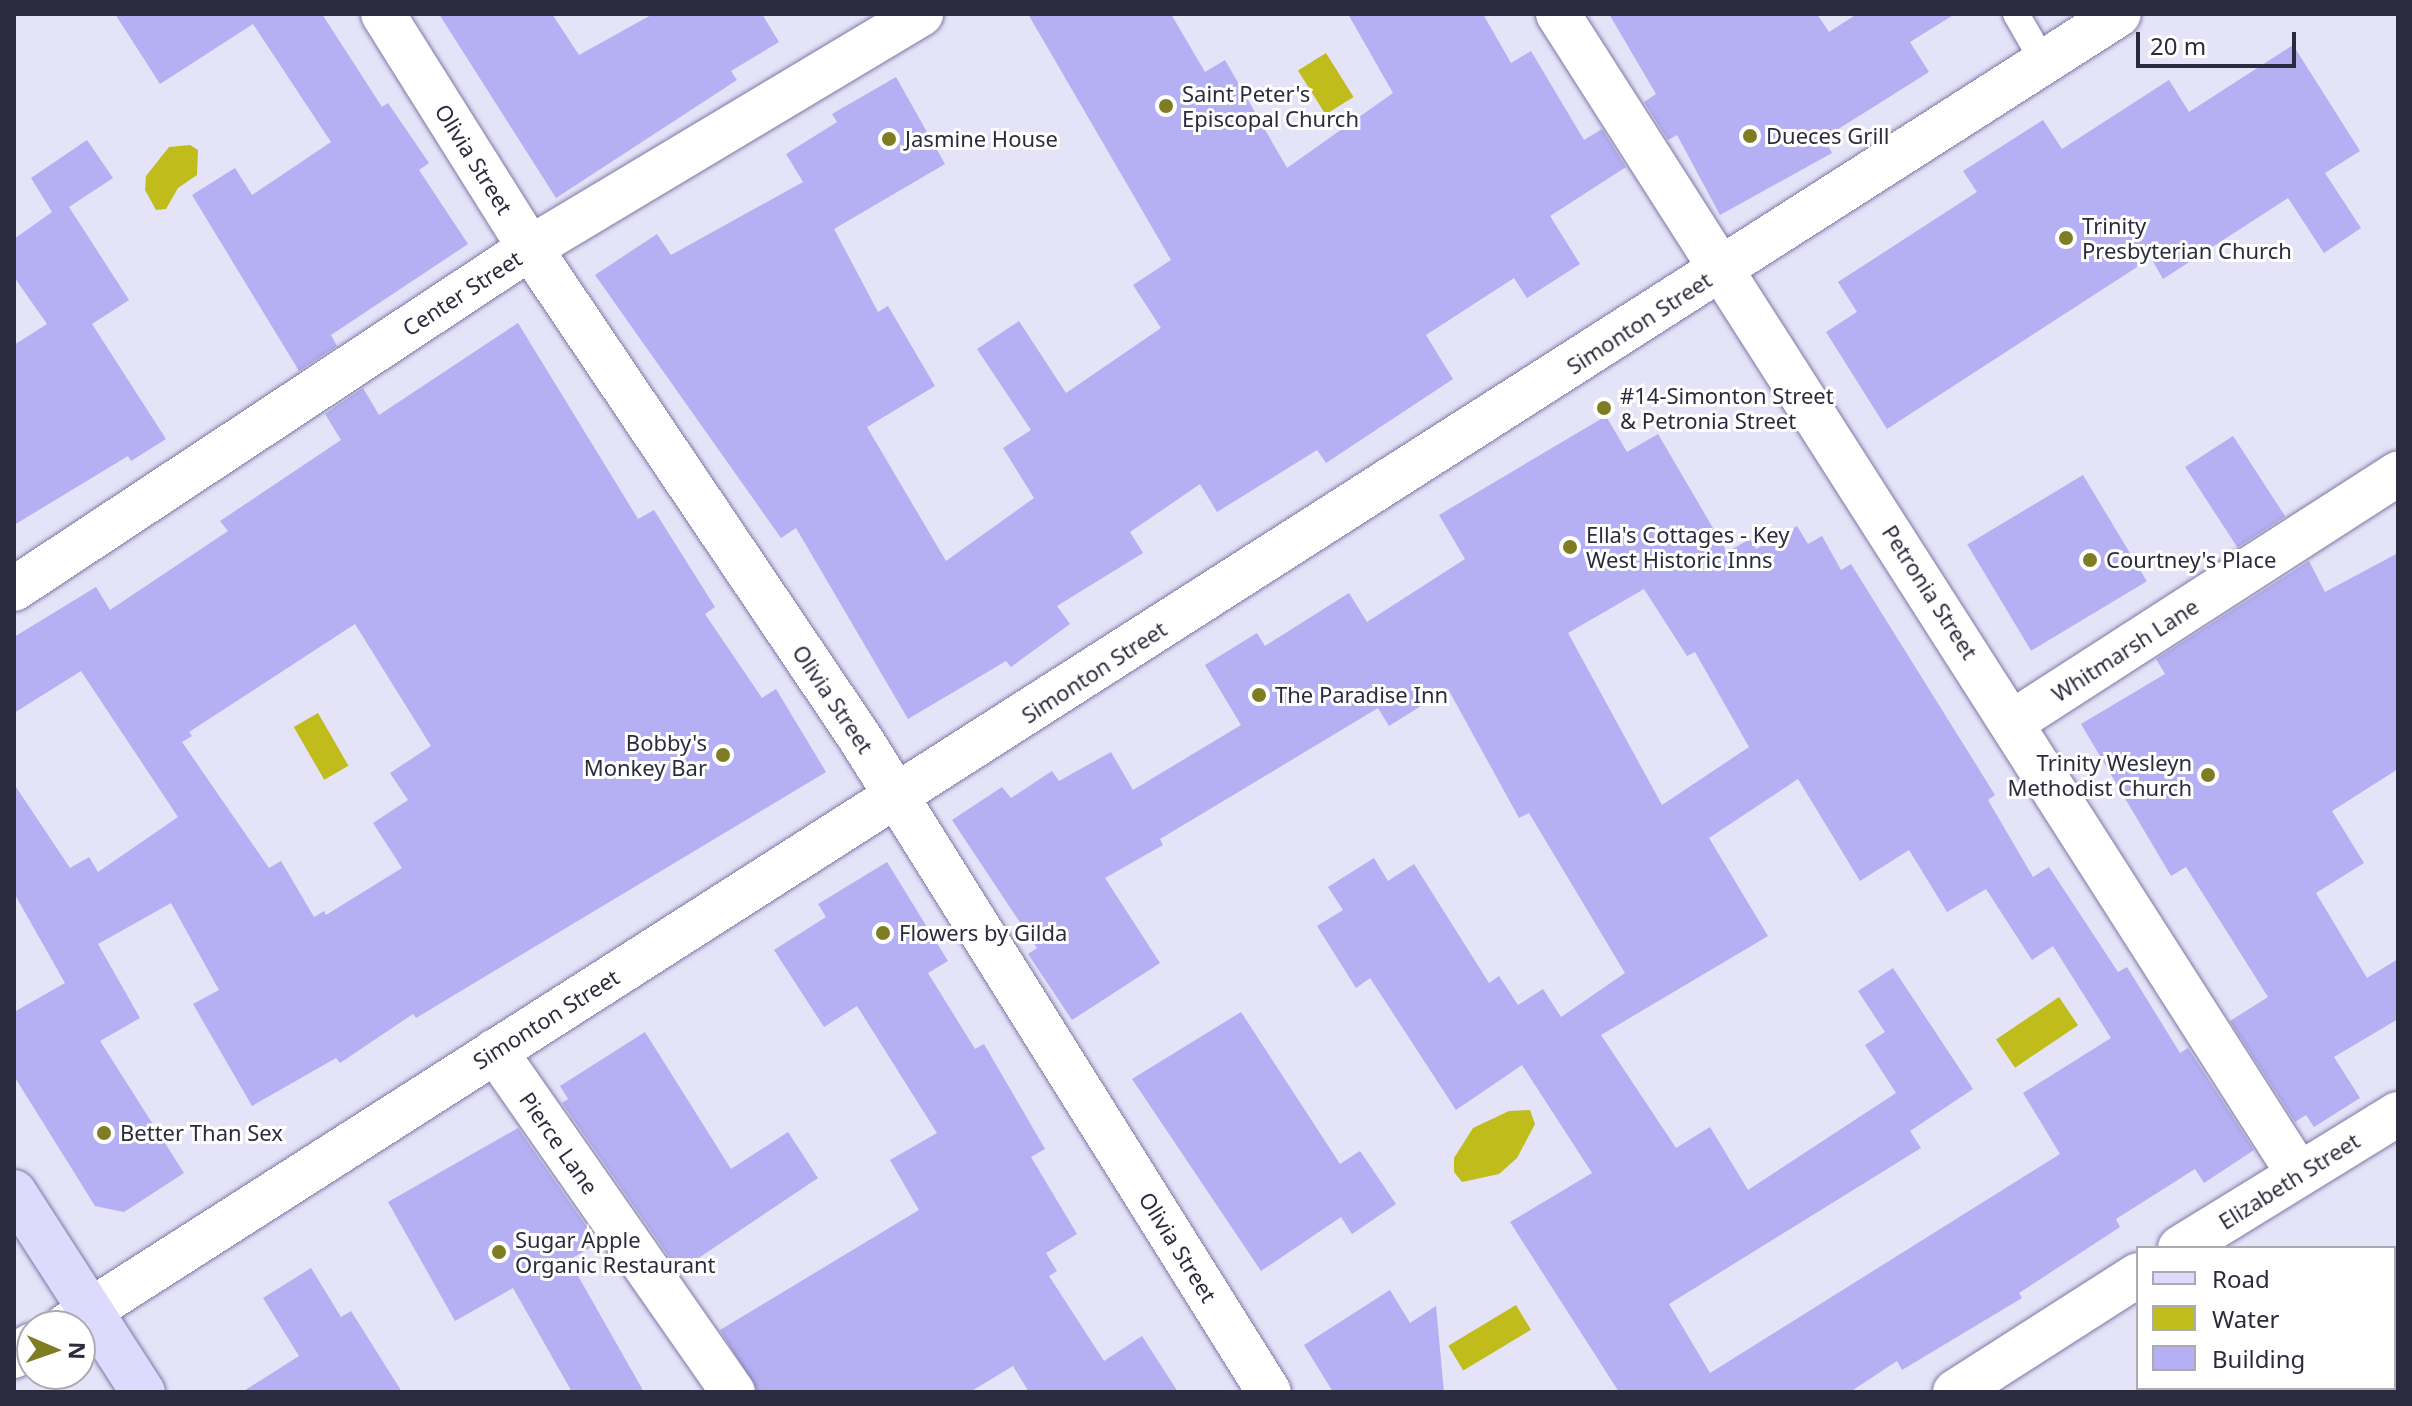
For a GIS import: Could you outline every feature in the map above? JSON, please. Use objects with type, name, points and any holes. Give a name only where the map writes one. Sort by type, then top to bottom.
[{"type":"main road","points":[[14,1192],[74,1310]]},
{"type":"main road","points":[[96,1338],[143,1392]]},
{"type":"street","name":"Olivia Street","points":[[383,14],[530,248],[897,798],[1269,1392]]},
{"type":"street","name":"Center Street","points":[[14,589],[530,248],[921,14]]},
{"type":"street","name":"Petronia Street","points":[[1558,14],[2014,721],[2298,1173]]},
{"type":"street","name":"Simonton Street","points":[[93,1310],[2119,14]]},
{"type":"street","name":"Whitmarsh Lane","points":[[2014,721],[2398,474]]},
{"type":"street","name":"Pierce Lane","points":[[495,1051],[733,1392]]},
{"type":"street","name":"Elizabeth Street","points":[[2183,1246],[2398,1114]]},
{"type":"street","points":[[1955,1392],[2136,1276]]},
{"type":"lane","points":[[2016,14],[2043,61]]},
{"type":"water","points":[[1326,53],[1354,97],[1326,115],[1298,70]]},
{"type":"water","points":[[190,145],[198,150],[197,175],[178,188],[166,209],[156,210],[145,190],[146,176],[169,147]]},
{"type":"water","points":[[318,713],[348,766],[324,780],[294,727]]},
{"type":"water","points":[[2059,997],[2078,1025],[2015,1068],[1996,1039]]},
{"type":"water","points":[[1530,1110],[1535,1124],[1517,1158],[1499,1174],[1462,1182],[1454,1172],[1454,1158],[1473,1128],[1509,1111]]},
{"type":"water","points":[[1516,1305],[1531,1330],[1463,1371],[1448,1346]]},
{"type":"building","points":[[115,14],[322,14],[382,107],[388,103],[429,163],[419,170],[468,244],[331,335],[337,346],[299,371],[192,195],[235,168],[252,195],[331,142],[253,24],[160,84]]},
{"type":"building","points":[[439,14],[552,14],[579,55],[653,14],[762,14],[779,42],[731,71],[737,80],[556,198]]},
{"type":"building","points":[[1028,14],[1171,14],[1205,72],[1225,60],[1287,168],[1393,93],[1348,14],[1483,14],[1511,63],[1531,51],[1584,140],[1602,129],[1626,167],[1550,216],[1580,264],[1527,298],[1514,278],[1426,335],[1453,379],[1326,463],[1317,450],[1217,512],[1200,484],[1130,532],[1143,553],[1057,606],[1070,624],[1011,667],[1006,661],[908,719],[796,528],[781,538],[595,275],[657,234],[671,255],[803,182],[786,154],[837,122],[832,114],[896,77],[945,164],[834,229],[878,312],[888,306],[935,386],[867,427],[946,561],[1034,498],[1003,448],[1031,430],[977,349],[1019,321],[1066,393],[1161,328],[1133,285],[1171,260]]},
{"type":"building","points":[[1609,14],[1817,14],[1829,32],[1857,14],[1955,14],[1910,42],[1929,72],[1824,138],[1832,153],[1720,215],[1677,135],[1668,140],[1644,102],[1656,94]]},
{"type":"building","name":"Trinity Presbyterian Church","points":[[2293,45],[2360,151],[2325,173],[2361,228],[2324,253],[2288,198],[2163,279],[2151,258],[1887,429],[1826,332],[1857,312],[1838,282],[1977,192],[1963,171],[2043,120],[2062,149],[2169,80],[2189,112]]},
{"type":"building","points":[[87,140],[113,178],[69,207],[129,300],[92,324],[166,439],[131,461],[128,456],[14,525],[14,345],[47,324],[14,277],[14,239],[52,212],[31,178]]},
{"type":"building","points":[[518,323],[638,519],[654,510],[715,607],[705,614],[762,698],[776,689],[826,772],[416,1018],[413,1014],[340,1063],[336,1058],[252,1106],[193,1004],[219,990],[171,903],[98,944],[140,1018],[100,1041],[184,1173],[124,1212],[95,1206],[14,1076],[14,1012],[65,983],[14,893],[14,784],[70,868],[89,857],[98,872],[178,817],[81,671],[14,713],[14,637],[96,587],[110,610],[228,531],[220,521],[341,440],[325,414],[363,388],[379,415]],"holes":[[[355,624],[431,746],[390,773],[408,800],[373,823],[402,868],[326,915],[324,911],[314,917],[281,861],[269,868],[182,742],[192,736],[189,732]]]},
{"type":"building","points":[[1606,416],[1627,452],[1658,434],[1727,552],[1750,539],[1756,549],[1797,526],[1808,544],[1822,536],[1841,570],[1851,564],[1995,795],[1988,800],[2033,877],[2049,867],[2118,972],[2127,967],[2180,1053],[2188,1048],[2254,1150],[2204,1183],[2195,1169],[2116,1219],[2120,1227],[2019,1293],[2022,1298],[1902,1370],[1897,1361],[1850,1392],[1619,1392],[1510,1222],[1592,1173],[1522,1065],[1456,1110],[1370,978],[1356,988],[1317,926],[1343,910],[1328,887],[1374,858],[1388,881],[1414,864],[1489,983],[1499,976],[1518,1005],[1543,989],[1561,1017],[1625,973],[1529,813],[1519,818],[1448,689],[1389,726],[1378,708],[1160,839],[1163,845],[1105,878],[1160,963],[1072,1020],[1028,954],[1037,948],[952,820],[1002,787],[1011,798],[1052,771],[1059,781],[1111,752],[1133,790],[1241,725],[1205,665],[1257,633],[1265,646],[1349,593],[1367,622],[1465,559],[1439,515]],"holes":[[[1644,589],[1687,656],[1695,652],[1749,747],[1662,805],[1568,633]],[[1798,779],[1860,881],[1909,850],[1947,912],[1986,889],[2032,960],[2053,946],[2111,1038],[2023,1093],[2060,1154],[1710,1373],[1669,1304],[1921,1148],[1910,1131],[1973,1089],[1893,968],[1858,991],[1885,1032],[1865,1045],[1896,1093],[1748,1190],[1710,1127],[1676,1148],[1601,1035],[1768,936],[1709,838]]]},
{"type":"building","points":[[2233,436],[2285,517],[2237,548],[2185,467]]},
{"type":"building","name":"Courtney's Place","points":[[2083,475],[2147,581],[2031,651],[1967,545]]},
{"type":"building","points":[[2398,553],[2398,769],[2332,811],[2364,863],[2316,893],[2367,978],[2398,959],[2398,1019],[2334,1057],[2360,1098],[2314,1127],[2306,1115],[2295,1122],[2230,1021],[2268,997],[2186,867],[2171,876],[2081,724],[2165,674],[2156,659],[2309,561],[2325,592]]},
{"type":"building","points":[[887,862],[948,961],[928,973],[975,1049],[984,1044],[1045,1149],[1031,1157],[1077,1234],[1046,1253],[1057,1271],[1049,1276],[1104,1361],[1142,1336],[1178,1392],[1029,1392],[1013,1366],[970,1392],[758,1392],[720,1330],[919,1210],[890,1160],[937,1133],[857,1006],[824,1027],[774,950],[826,917],[818,904]]},
{"type":"building","points":[[1241,1012],[1340,1164],[1360,1151],[1396,1204],[1352,1234],[1341,1217],[1261,1271],[1132,1079]]},
{"type":"building","points":[[645,1032],[731,1169],[788,1132],[818,1178],[679,1271],[562,1103],[568,1099],[560,1086]]},
{"type":"building","name":"Sugar Apple Organic Restaurant","points":[[518,1128],[598,1243],[569,1260],[644,1392],[572,1392],[513,1288],[455,1321],[388,1202]]},
{"type":"building","points":[[311,1268],[341,1317],[351,1311],[402,1392],[242,1392],[299,1356],[263,1298]]},
{"type":"building","points":[[1390,1290],[1410,1323],[1436,1306],[1444,1392],[1333,1392],[1304,1345]]},
{"type":"place","name":"Saint Peter's Episcopal Church","points":[[1166,106]]},
{"type":"place","name":"Dueces Grill","points":[[1750,136]]},
{"type":"place","name":"Jasmine House","points":[[889,139]]},
{"type":"place","name":"Trinity Presbyterian Church","points":[[2066,238]]},
{"type":"place","name":"#14-Simonton Street & Petronia Street","points":[[1604,408]]},
{"type":"place","name":"Ella's Cottages - Key West Historic Inns","points":[[1570,547]]},
{"type":"place","name":"Courtney's Place","points":[[2090,560]]},
{"type":"place","name":"The Paradise Inn","points":[[1259,695]]},
{"type":"place","name":"Bobby's Monkey Bar","points":[[723,755]]},
{"type":"place","name":"Trinity Wesleyn Methodist Church","points":[[2208,775]]},
{"type":"place","name":"Flowers by Gilda","points":[[883,933]]},
{"type":"place","name":"Better Than Sex","points":[[104,1133]]},
{"type":"place","name":"Sugar Apple Organic Restaurant","points":[[499,1252]]}]
